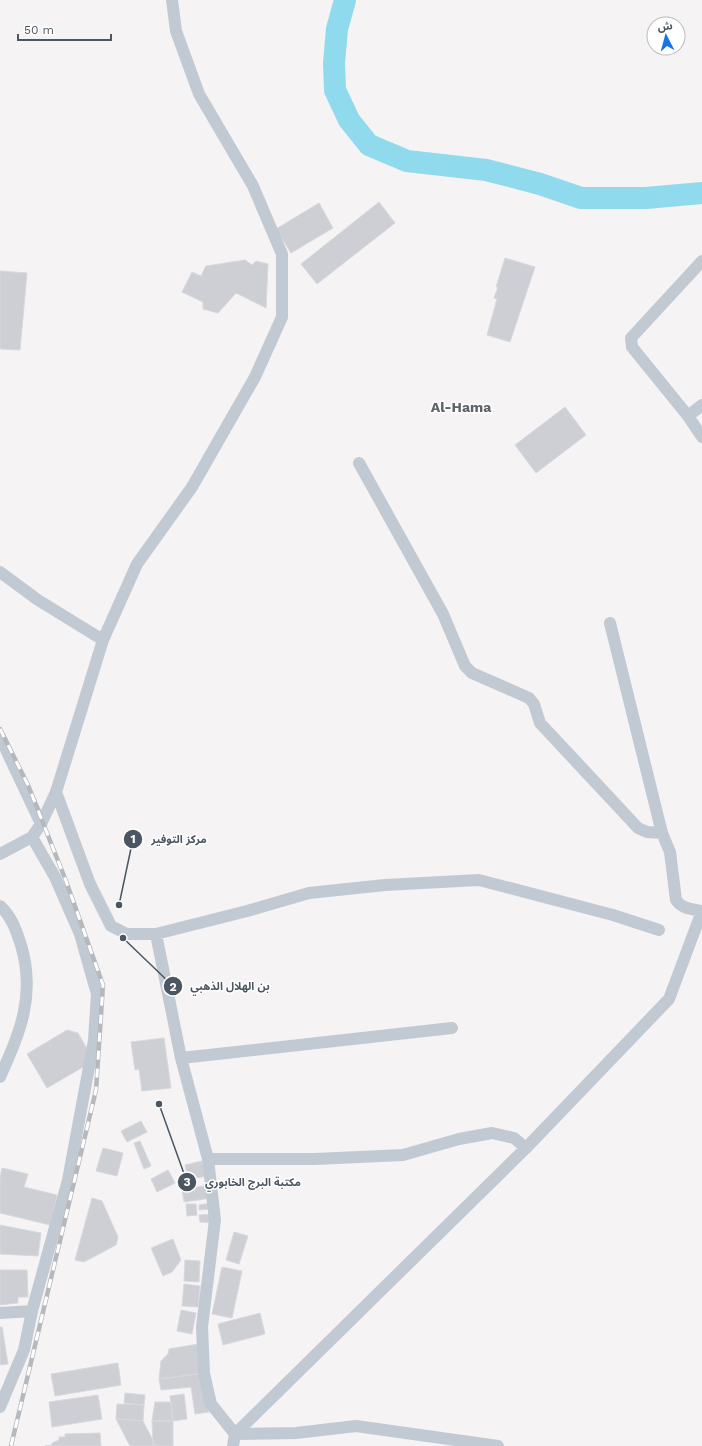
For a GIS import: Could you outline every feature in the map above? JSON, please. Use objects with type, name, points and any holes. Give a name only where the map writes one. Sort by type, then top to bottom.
[{"type":"street","points":[[0,854],[32,837],[42,824],[56,792],[103,640],[137,564],[192,487],[255,377],[282,317],[282,254],[253,186],[199,94],[176,31],[172,0]]},
{"type":"street","points":[[702,261],[631,338],[632,347],[688,416],[702,437]]},
{"type":"street","points":[[688,416],[702,404]]},
{"type":"street","points":[[359,463],[443,614],[465,666],[472,673],[529,698],[534,704],[540,723],[638,828],[647,832],[662,833]]},
{"type":"street","points":[[0,572],[38,600],[103,640]]},
{"type":"street","points":[[233,1446],[235,1434],[526,1148],[669,999],[702,911],[686,908],[679,904],[676,900],[670,852],[662,833],[610,623]]},
{"type":"street","points":[[0,737],[42,824]]},
{"type":"street","points":[[56,792],[90,884],[111,926],[128,934],[156,934],[247,912],[309,893],[385,885],[479,880],[614,914],[659,930]]},
{"type":"street","points":[[0,1407],[24,1350],[32,1310],[71,1166],[94,1040],[97,994],[80,934],[55,877],[32,837]]},
{"type":"street","points":[[0,906],[14,923],[23,952],[29,983],[19,1034],[0,1077]]},
{"type":"street","points":[[156,934],[181,1058],[208,1159],[215,1220],[202,1327],[204,1373],[211,1404],[235,1434]]},
{"type":"street","points":[[181,1058],[452,1028]]},
{"type":"street","points":[[208,1159],[314,1159],[403,1155],[459,1139],[492,1133],[514,1138],[526,1148]]},
{"type":"street","points":[[0,1313],[32,1310]]},
{"type":"street","points":[[235,1434],[296,1433],[356,1426],[498,1446]]},
{"type":"building","points":[[379,202],[395,223],[317,284],[301,264]]},
{"type":"building","points":[[319,203],[333,228],[291,253],[276,229]]},
{"type":"building","points":[[505,258],[535,267],[510,342],[487,335],[497,299],[494,298],[498,287],[496,287]]},
{"type":"building","points":[[245,260],[252,265],[256,261],[268,264],[266,308],[236,293],[218,313],[203,309],[203,302],[182,292],[192,272],[201,276],[206,266]]},
{"type":"building","points":[[0,271],[27,273],[20,350],[0,349]]},
{"type":"building","points":[[565,407],[586,435],[536,473],[515,445]]},
{"type":"building","points":[[67,1030],[78,1033],[90,1054],[90,1063],[47,1088],[27,1054]]},
{"type":"building","points":[[164,1038],[171,1088],[142,1091],[139,1069],[135,1070],[131,1042]]},
{"type":"building","points":[[141,1121],[147,1132],[127,1142],[121,1131]]},
{"type":"building","points":[[140,1141],[151,1166],[144,1169],[134,1143]]},
{"type":"building","points":[[103,1148],[123,1153],[117,1176],[96,1171]]},
{"type":"building","points":[[202,1161],[206,1176],[188,1180],[185,1165]]},
{"type":"building","points":[[2,1168],[28,1174],[24,1187],[57,1195],[50,1225],[0,1213],[0,1177]]},
{"type":"building","points":[[168,1170],[175,1183],[157,1192],[151,1179]]},
{"type":"building","points":[[210,1185],[212,1198],[184,1202],[182,1189]]},
{"type":"building","points":[[92,1198],[102,1201],[118,1237],[116,1245],[84,1262],[75,1260]]},
{"type":"building","points":[[211,1203],[212,1209],[199,1210],[199,1205]]},
{"type":"building","points":[[186,1204],[196,1204],[197,1215],[187,1216]]},
{"type":"building","points":[[214,1214],[215,1223],[200,1222],[199,1215]]},
{"type":"building","points":[[0,1225],[41,1233],[38,1256],[0,1254]]},
{"type":"building","points":[[234,1232],[248,1236],[239,1264],[226,1260]]},
{"type":"building","points":[[173,1239],[181,1260],[172,1272],[163,1276],[151,1248]]},
{"type":"building","points":[[185,1260],[200,1261],[199,1282],[184,1281]]},
{"type":"building","points":[[222,1267],[242,1271],[232,1318],[212,1314]]},
{"type":"building","points":[[0,1270],[27,1270],[28,1297],[18,1297],[18,1303],[0,1305]]},
{"type":"building","points":[[184,1284],[200,1286],[198,1307],[182,1306]]},
{"type":"building","points":[[181,1310],[196,1313],[192,1334],[177,1331]]},
{"type":"building","points":[[260,1313],[265,1334],[223,1345],[218,1324]]},
{"type":"building","points":[[0,1327],[2,1327],[8,1364],[0,1365]]},
{"type":"building","points":[[198,1344],[205,1373],[159,1379],[161,1361],[168,1354],[169,1349]]},
{"type":"building","points":[[118,1363],[121,1385],[55,1396],[51,1374]]},
{"type":"building","points":[[205,1373],[209,1412],[195,1414],[191,1387],[161,1390],[159,1379]]},
{"type":"building","points":[[125,1393],[145,1395],[144,1405],[124,1403]]},
{"type":"building","points":[[184,1394],[187,1419],[173,1421],[170,1396]]},
{"type":"building","points":[[98,1395],[102,1419],[52,1427],[49,1402]]},
{"type":"building","points":[[155,1402],[171,1402],[173,1421],[152,1421]]},
{"type":"building","points":[[117,1404],[144,1405],[143,1421],[116,1419]]},
{"type":"building","points":[[116,1419],[143,1421],[156,1446],[130,1446]]},
{"type":"building","points":[[152,1421],[173,1421],[173,1446],[153,1446]]},
{"type":"building","points":[[100,1433],[101,1446],[45,1446],[52,1445],[52,1443],[59,1440],[59,1437],[65,1437],[65,1434]]},
{"type":"waterway","points":[[345,0],[337,29],[334,63],[335,90],[349,120],[369,145],[407,161],[486,170],[540,184],[581,198],[646,198],[702,193]]},
{"type":"railway","points":[[0,729],[28,785],[66,881],[103,985],[96,1090],[11,1446]]},
{"type":"place","name":"مركز التوفير","points":[[119,905]]},
{"type":"place","name":"بن الهلال الذهبي","points":[[123,938]]},
{"type":"place","name":"مكتبة البرج الخابوري","points":[[159,1104]]},
{"type":"district","name":"Al-Hama","points":[[461,407]]}]
